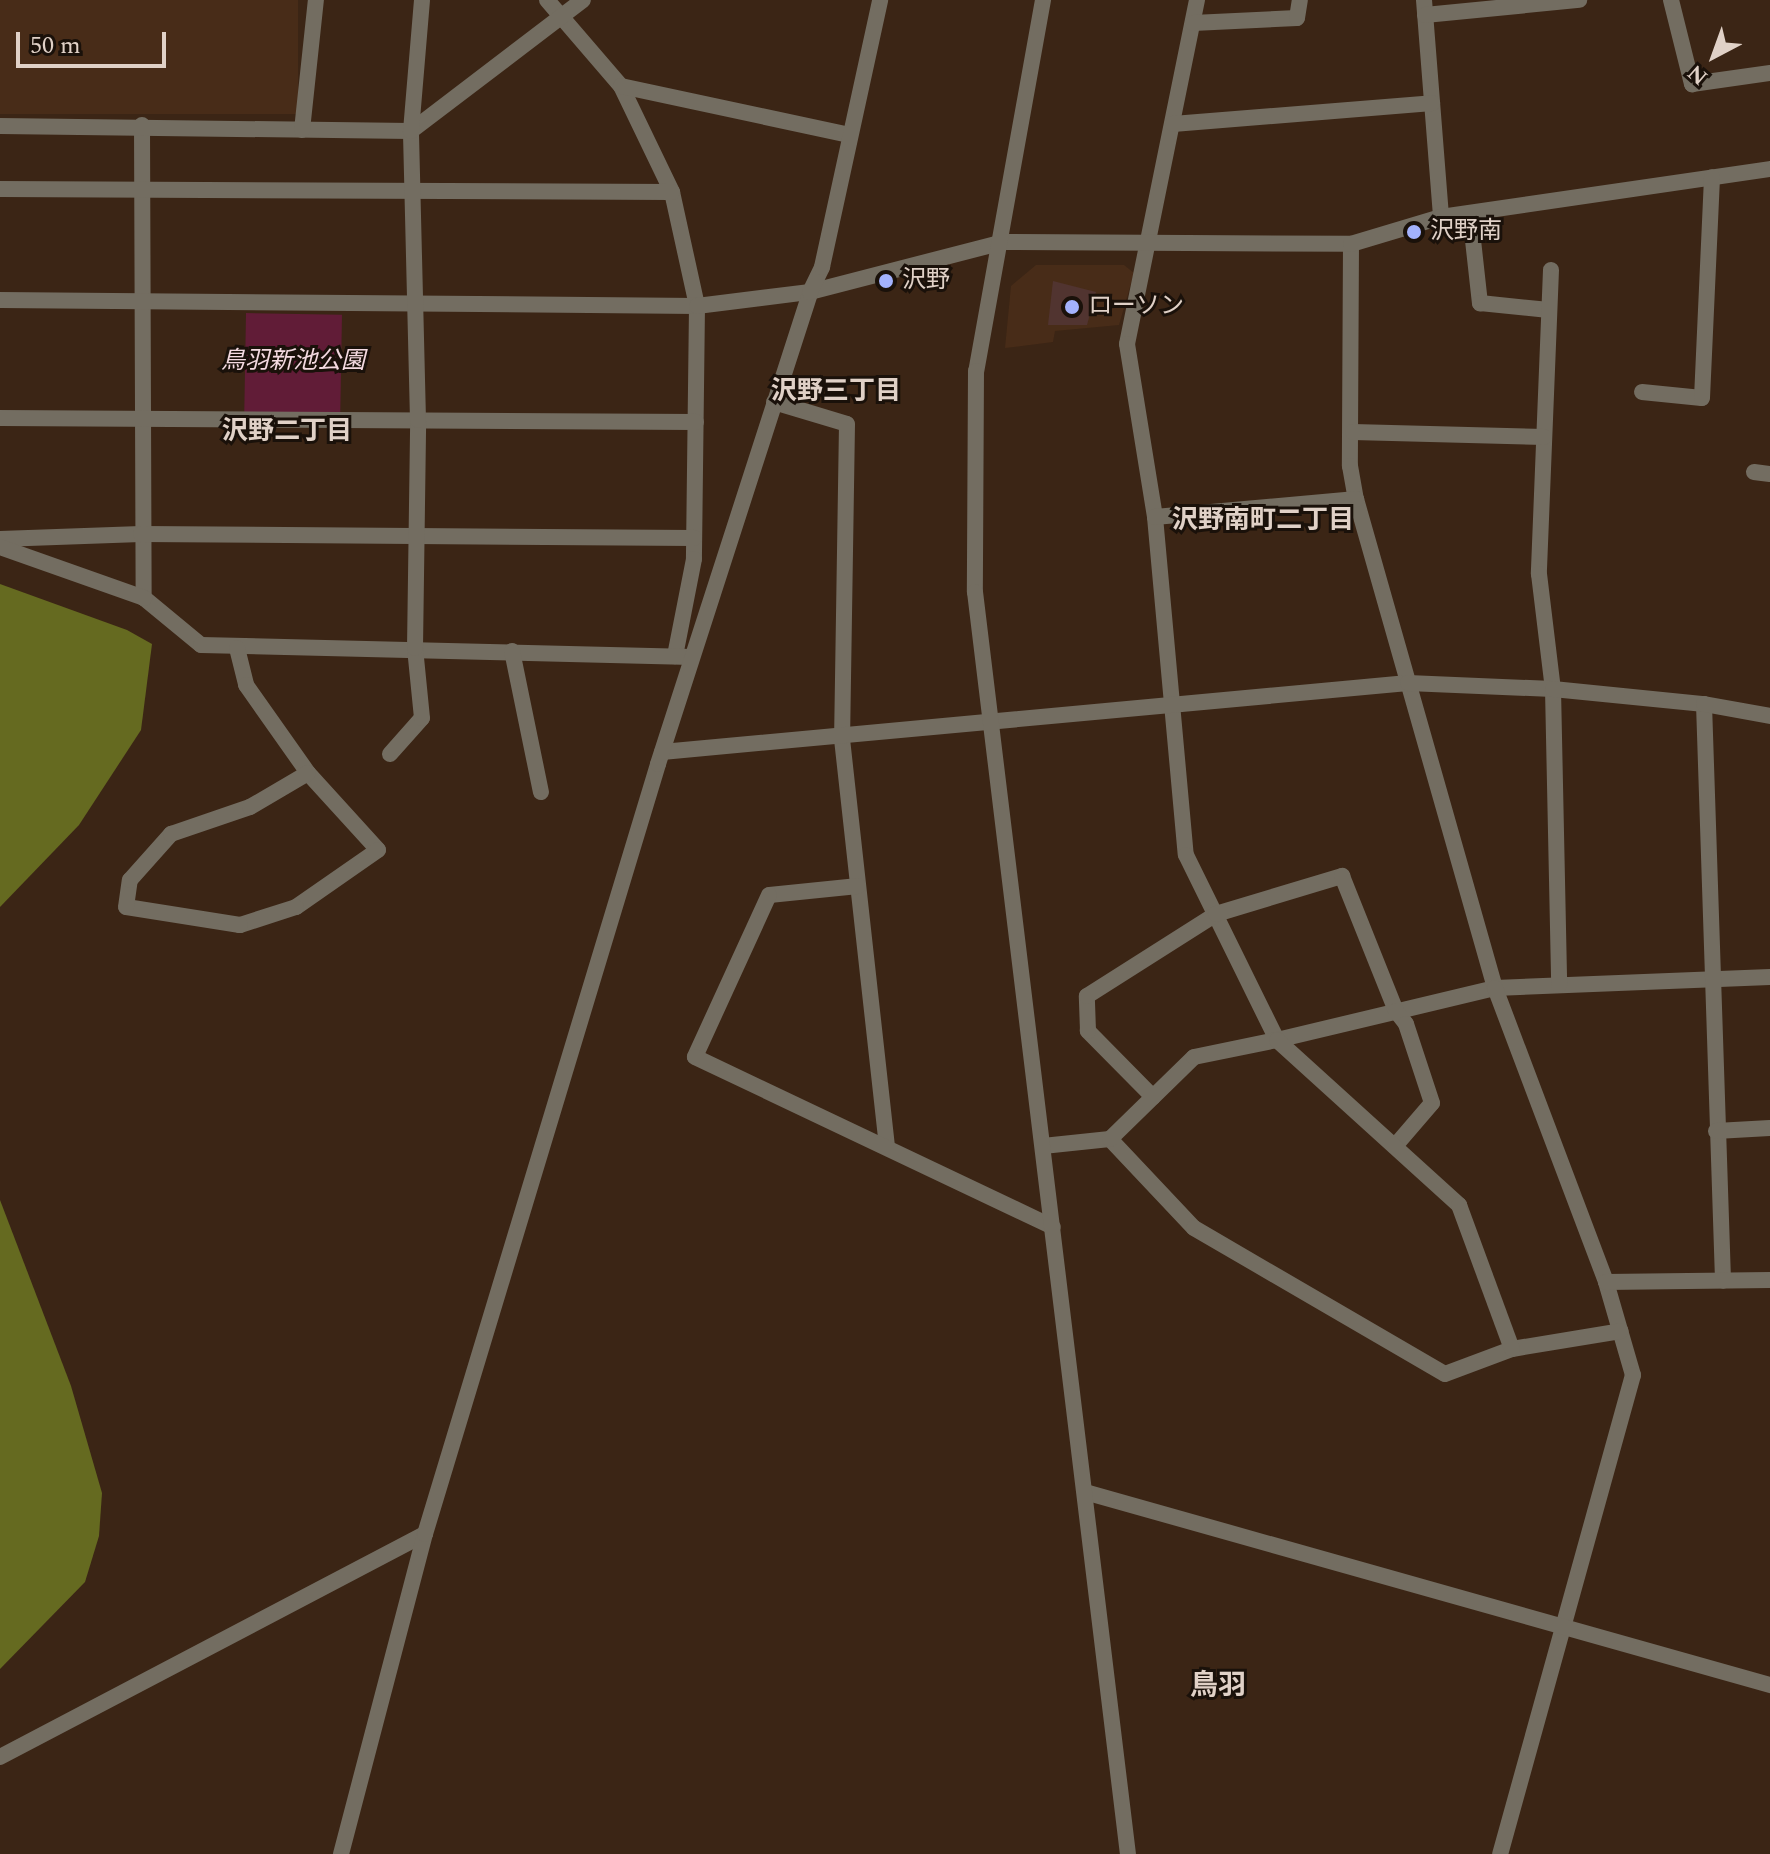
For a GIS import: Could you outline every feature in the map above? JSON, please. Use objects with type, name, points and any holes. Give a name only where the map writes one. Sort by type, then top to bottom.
[{"type":"street","points":[[302,130],[316,0]]},
{"type":"street","points":[[390,754],[422,718],[415,648],[418,420],[411,131],[422,0]]},
{"type":"street","points":[[547,0],[621,86],[672,192],[697,306],[694,538],[684,657]]},
{"type":"street","points":[[0,126],[142,125],[221,132],[411,131],[520,43],[561,18],[583,0]]},
{"type":"street","points":[[341,1854],[425,1534],[662,752],[684,657],[810,292],[822,267],[880,0]]},
{"type":"street","points":[[1043,0],[1007,178],[1003,242],[976,371],[972,460],[975,592],[1128,1854]]},
{"type":"street","points":[[1197,0],[1151,242],[1127,344],[1155,517],[1186,855],[1277,1040],[1459,1205],[1512,1349]]},
{"type":"street","points":[[1193,23],[1297,18],[1300,0]]},
{"type":"street","points":[[1441,217],[1425,8],[1579,0]]},
{"type":"street","points":[[1671,0],[1692,84],[1770,73]]},
{"type":"street","points":[[621,86],[849,135]]},
{"type":"street","points":[[1173,124],[1432,103]]},
{"type":"street","points":[[142,125],[141,534],[144,598]]},
{"type":"street","points":[[0,300],[697,306],[810,292],[1003,242],[1351,244],[1441,217],[1770,169]]},
{"type":"street","points":[[1642,392],[1702,398],[1712,177]]},
{"type":"street","points":[[0,189],[672,192]]},
{"type":"street","points":[[1470,213],[1480,303],[1549,310]]},
{"type":"street","points":[[1351,244],[1353,432],[1350,466],[1356,499],[1495,988],[1606,1282],[1633,1375],[1566,1627],[1500,1854]]},
{"type":"street","points":[[1551,270],[1539,574],[1553,689],[1559,985]]},
{"type":"street","points":[[774,402],[847,424],[842,739],[887,1148]]},
{"type":"street","points":[[0,418],[696,422]]},
{"type":"street","points":[[1353,432],[1544,437]]},
{"type":"street","points":[[1155,517],[1356,499]]},
{"type":"street","points":[[0,539],[141,534],[694,538]]},
{"type":"street","points":[[0,547],[144,598],[201,645],[684,657]]},
{"type":"street","points":[[237,648],[246,685],[308,773],[378,850],[296,907],[240,925],[126,907],[130,880],[171,834],[250,807],[308,773]]},
{"type":"street","points":[[512,651],[541,792]]},
{"type":"street","points":[[662,752],[842,739],[1408,683],[1553,689],[1704,704],[1770,716]]},
{"type":"street","points":[[1704,704],[1723,1281]]},
{"type":"street","points":[[1153,1097],[1088,1031],[1087,996],[1216,914],[1342,876],[1396,1011],[1406,1024],[1432,1103],[1395,1146]]},
{"type":"street","points":[[858,886],[769,895],[695,1057],[1053,1227]]},
{"type":"street","points":[[1043,1146],[1110,1139],[1194,1057],[1495,988],[1770,977]]},
{"type":"street","points":[[1716,1131],[1770,1128]]},
{"type":"street","points":[[1110,1139],[1194,1228],[1445,1374],[1512,1349],[1621,1331]]},
{"type":"street","points":[[1606,1282],[1770,1280]]},
{"type":"street","points":[[1085,1492],[1770,1685]]},
{"type":"street","points":[[0,1757],[425,1534]]},
{"type":"shaded area","points":[[0,0],[298,0],[298,114],[0,114]]},
{"type":"shaded area","points":[[1036,265],[1124,265],[1134,273],[1119,325],[1055,331],[1053,342],[1005,348],[1011,286]]},
{"type":"shaded area","points":[[0,584],[127,630],[152,644],[141,730],[79,825],[0,907]]},
{"type":"shaded area","points":[[0,1200],[71,1386],[102,1493],[99,1536],[85,1582],[0,1669]]},
{"type":"green space","name":"鳥羽新池公園","points":[[246,313],[342,315],[340,414],[244,412]]},
{"type":"building","points":[[1053,281],[1096,292],[1087,325],[1048,325]]},
{"type":"place","name":"沢野南","points":[[1414,232]]},
{"type":"place","name":"沢野","points":[[886,281]]},
{"type":"place","name":"ローソン","points":[[1072,307]]},
{"type":"district","name":"沢野三丁目","points":[[836,392]]},
{"type":"district","name":"沢野二丁目","points":[[287,432]]},
{"type":"district","name":"沢野南町二丁目","points":[[1263,521]]},
{"type":"district","name":"鳥羽","points":[[1218,1686]]}]
